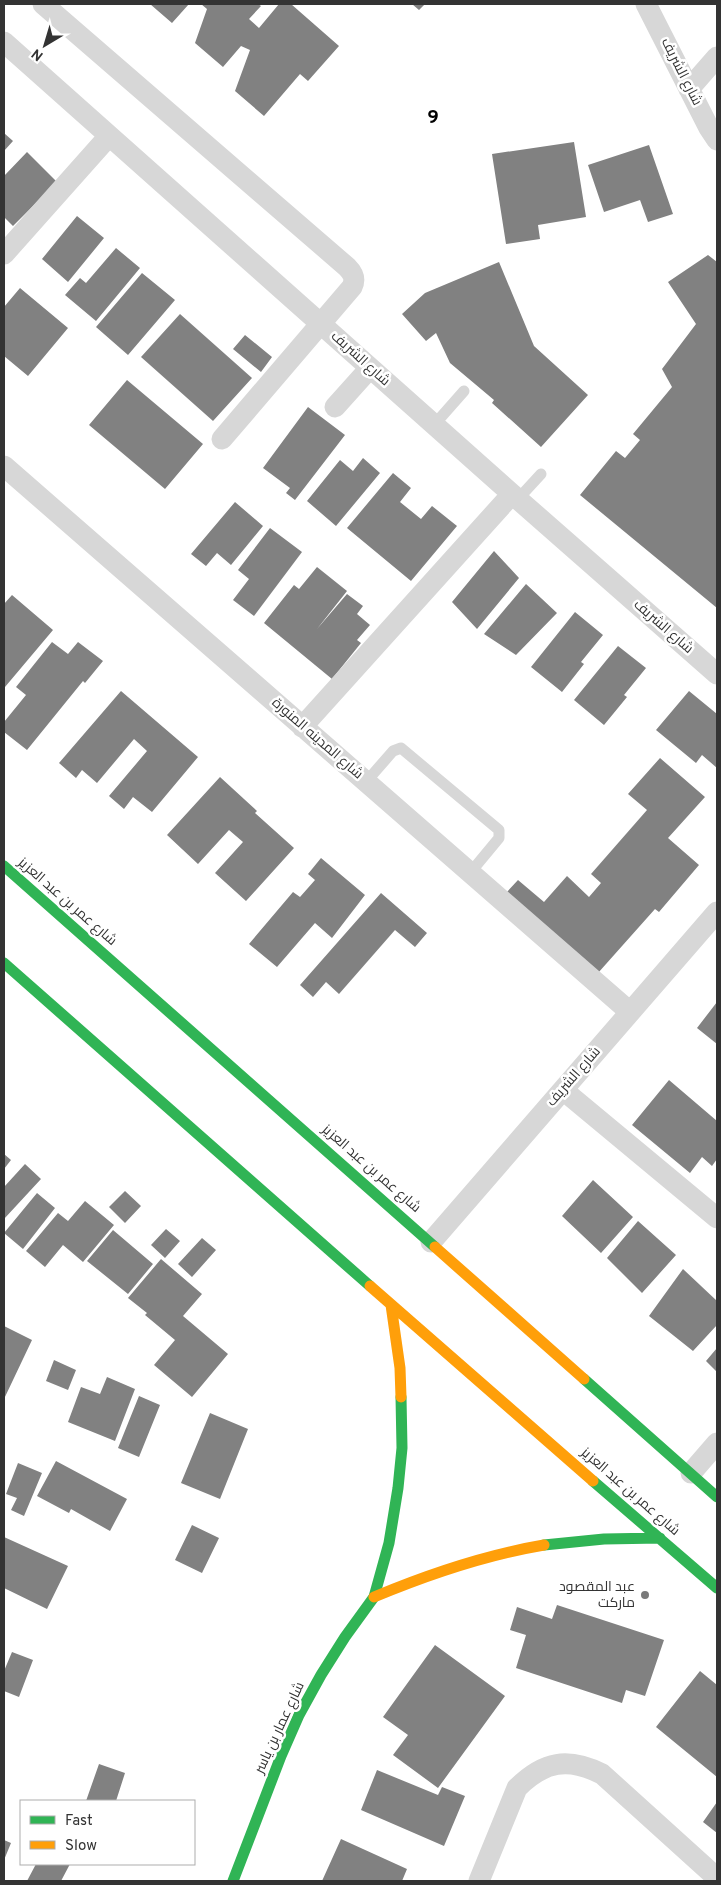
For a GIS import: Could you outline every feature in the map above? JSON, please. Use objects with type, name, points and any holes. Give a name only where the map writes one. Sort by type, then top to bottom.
[{"type":"street","points":[[43,4],[350,270],[354,279],[352,287],[222,438]]},
{"type":"street","name":"شارع الشريف","points":[[646,4],[717,140]]},
{"type":"street","name":"شارع الشريف","points":[[4,42],[515,497],[717,674]]},
{"type":"street","points":[[689,89],[717,57]]},
{"type":"street","points":[[4,254],[109,136]]},
{"type":"street","points":[[336,407],[370,368]]},
{"type":"street","name":"شارع المدينه المنورة","points":[[4,466],[630,1012]]},
{"type":"street","points":[[302,727],[515,497]]},
{"type":"street","name":"شارع عمر بن عبد العزيز","points":[[4,866],[717,1497]]},
{"type":"street","name":"شارع الشريف","points":[[431,1242],[717,912]]},
{"type":"street","name":"شارع عمر بن عبد العزيز","points":[[4,963],[391,1305],[717,1588]]},
{"type":"street","points":[[563,1090],[717,1218]]},
{"type":"street","name":"شارع عمار بن ياسر","points":[[233,1881],[299,1715],[335,1652],[374,1598],[389,1543],[402,1448],[400,1368],[391,1305]]},
{"type":"street","points":[[691,1473],[717,1443]]},
{"type":"street","points":[[374,1598],[419,1578],[513,1550],[591,1540],[660,1538]]},
{"type":"street","points":[[479,1881],[517,1788],[528,1777],[542,1769],[557,1764],[573,1763],[589,1767],[602,1774],[717,1878]]},
{"type":"lane","points":[[434,425],[464,391]]},
{"type":"lane","points":[[515,497],[541,474]]},
{"type":"lane","points":[[366,782],[395,749],[401,748],[498,830],[499,838],[470,873]]},
{"type":"building","points":[[150,4],[189,4],[172,23]]},
{"type":"building","points":[[201,4],[258,4],[261,6],[249,19],[259,28],[279,4],[291,4],[339,46],[308,81],[300,74],[264,116],[235,91],[250,50],[241,46],[223,67],[195,43],[207,9]]},
{"type":"building","points":[[412,4],[425,4],[419,10]]},
{"type":"building","points":[[4,133],[13,141],[4,151]]},
{"type":"building","points":[[574,142],[586,217],[538,225],[540,239],[506,244],[492,154]]},
{"type":"building","points":[[649,145],[673,214],[648,222],[640,200],[604,212],[588,165]]},
{"type":"building","points":[[27,152],[57,182],[13,226],[4,217],[4,176]]},
{"type":"building","points":[[77,216],[104,238],[68,282],[42,259]]},
{"type":"building","points":[[116,248],[140,268],[96,321],[65,295],[80,278],[86,283]]},
{"type":"building","points":[[708,255],[717,262],[717,608],[580,495],[616,451],[625,458],[640,440],[633,434],[672,387],[662,369],[696,324],[668,282]]},
{"type":"building","points":[[499,262],[534,346],[588,395],[541,447],[492,403],[494,400],[450,363],[436,333],[426,341],[402,314],[425,293]]},
{"type":"building","points":[[142,273],[175,300],[128,355],[96,327]]},
{"type":"building","points":[[20,288],[68,328],[28,376],[4,356],[4,307]]},
{"type":"building","points":[[180,314],[252,378],[213,421],[141,357]]},
{"type":"building","points":[[245,335],[272,357],[261,372],[233,349]]},
{"type":"building","points":[[127,380],[203,444],[165,489],[89,425]]},
{"type":"building","points":[[308,407],[345,435],[295,500],[286,493],[290,488],[263,468]]},
{"type":"building","points":[[363,458],[380,473],[336,526],[307,501],[340,460],[353,471]]},
{"type":"building","points":[[393,473],[411,488],[400,502],[421,519],[432,506],[457,526],[411,581],[347,528]]},
{"type":"building","points":[[235,502],[263,526],[231,565],[217,553],[206,566],[191,554]]},
{"type":"building","points":[[270,528],[302,552],[254,616],[233,600],[249,579],[238,570]]},
{"type":"building","points":[[494,551],[519,578],[477,629],[452,602]]},
{"type":"building","points":[[317,567],[347,591],[317,629],[347,594],[363,606],[357,614],[370,625],[357,640],[361,643],[332,679],[264,623],[294,585],[299,589]]},
{"type":"building","points":[[526,584],[557,613],[516,655],[484,634]]},
{"type":"building","points":[[12,595],[53,630],[5,687],[4,604]]},
{"type":"building","points":[[575,612],[603,635],[581,662],[584,664],[562,692],[531,667]]},
{"type":"building","points":[[52,642],[68,654],[78,642],[103,661],[85,683],[83,681],[27,750],[4,732],[4,722],[26,695],[16,687]]},
{"type":"building","points":[[618,646],[646,668],[624,695],[627,697],[604,725],[574,700]]},
{"type":"building","points":[[121,691],[198,757],[152,812],[133,797],[124,809],[109,796],[147,751],[134,739],[97,783],[82,770],[76,778],[59,763]]},
{"type":"building","points":[[689,691],[717,714],[717,768],[702,755],[696,763],[656,730]]},
{"type":"building","points":[[660,758],[705,797],[668,838],[699,865],[659,912],[655,909],[598,973],[506,893],[518,880],[544,902],[567,876],[589,897],[601,883],[591,874],[647,810],[628,794]]},
{"type":"building","points":[[220,777],[257,811],[255,813],[294,848],[246,901],[215,873],[243,842],[229,830],[198,864],[167,835]]},
{"type":"building","points":[[321,858],[365,895],[332,938],[315,923],[277,967],[249,944],[293,892],[300,897],[315,880],[308,874]]},
{"type":"building","points":[[381,893],[427,933],[415,947],[395,930],[339,994],[326,982],[313,997],[300,985]]},
{"type":"building","points":[[717,1002],[717,1044],[697,1028]]},
{"type":"building","points":[[669,1080],[717,1121],[717,1159],[712,1166],[702,1157],[690,1173],[632,1125]]},
{"type":"building","points":[[4,1154],[11,1160],[4,1169]]},
{"type":"building","points":[[25,1164],[41,1179],[4,1219],[4,1187]]},
{"type":"building","points":[[593,1180],[633,1217],[601,1253],[562,1216]]},
{"type":"building","points":[[125,1191],[141,1206],[125,1223],[109,1207]]},
{"type":"building","points":[[37,1193],[55,1208],[23,1249],[4,1233]]},
{"type":"building","points":[[85,1201],[114,1225],[83,1262],[63,1245],[45,1267],[26,1251],[58,1213],[68,1221]]},
{"type":"building","points":[[638,1221],[676,1255],[642,1293],[607,1258]]},
{"type":"building","points":[[166,1229],[180,1241],[165,1258],[151,1245]]},
{"type":"building","points":[[113,1230],[153,1264],[128,1294],[87,1261]]},
{"type":"building","points":[[202,1238],[216,1250],[192,1277],[178,1264]]},
{"type":"building","points":[[161,1259],[202,1294],[183,1316],[228,1354],[192,1397],[154,1365],[175,1340],[128,1298]]},
{"type":"building","points":[[683,1269],[717,1301],[717,1325],[693,1351],[649,1316]]},
{"type":"building","points":[[4,1326],[32,1340],[4,1399]]},
{"type":"building","points":[[717,1348],[717,1372],[706,1361]]},
{"type":"building","points":[[54,1360],[76,1370],[68,1390],[46,1381]]},
{"type":"building","points":[[107,1377],[135,1389],[115,1441],[68,1422],[81,1387],[100,1394]]},
{"type":"building","points":[[139,1396],[160,1405],[139,1457],[118,1448]]},
{"type":"building","points":[[210,1413],[248,1429],[220,1499],[181,1483]]},
{"type":"building","points":[[56,1461],[127,1499],[110,1531],[71,1509],[69,1513],[37,1496]]},
{"type":"building","points":[[18,1463],[42,1473],[24,1516],[11,1510],[17,1498],[6,1494]]},
{"type":"building","points":[[192,1525],[219,1538],[202,1573],[175,1560]]},
{"type":"building","points":[[4,1537],[68,1566],[47,1609],[4,1588]]},
{"type":"building","points":[[557,1605],[664,1640],[645,1696],[626,1690],[622,1703],[516,1668],[526,1635],[510,1630],[517,1607],[552,1619]]},
{"type":"building","points":[[435,1645],[505,1696],[438,1788],[393,1755],[408,1735],[383,1717]]},
{"type":"building","points":[[12,1652],[33,1660],[19,1697],[4,1691],[4,1671]]},
{"type":"building","points":[[700,1671],[717,1685],[717,1777],[656,1727]]},
{"type":"building","points":[[99,1764],[125,1773],[116,1800],[86,1800]]},
{"type":"building","points":[[377,1770],[438,1795],[442,1787],[465,1796],[444,1846],[361,1810]]},
{"type":"building","points":[[717,1802],[717,1833],[703,1822]]},
{"type":"building","points":[[341,1839],[407,1869],[402,1881],[322,1881]]},
{"type":"building","points":[[4,1840],[11,1843],[4,1860]]},
{"type":"building","points":[[35,1865],[69,1865],[61,1881],[27,1881]]},
{"type":"traffic: fast","points":[[4,866],[435,1247]]},
{"type":"traffic: fast","points":[[4,963],[370,1286]]},
{"type":"traffic: fast","points":[[584,1379],[717,1497]]},
{"type":"traffic: fast","points":[[233,1881],[281,1756],[299,1715],[345,1637],[374,1597],[389,1543],[398,1488],[402,1448],[401,1397]]},
{"type":"traffic: fast","points":[[593,1481],[717,1588]]},
{"type":"traffic: fast","points":[[544,1545],[604,1539],[660,1538]]},
{"type":"traffic: slow","points":[[435,1247],[584,1379]]},
{"type":"traffic: slow","points":[[370,1286],[593,1481]]},
{"type":"traffic: slow","points":[[391,1305],[400,1368],[401,1397]]},
{"type":"traffic: slow","points":[[374,1597],[458,1566],[500,1554],[544,1545]]},
{"type":"place","name":"عبد المقصود ماركت","points":[[645,1595]]},
{"type":"district","name":"9","points":[[433,118]]}]
